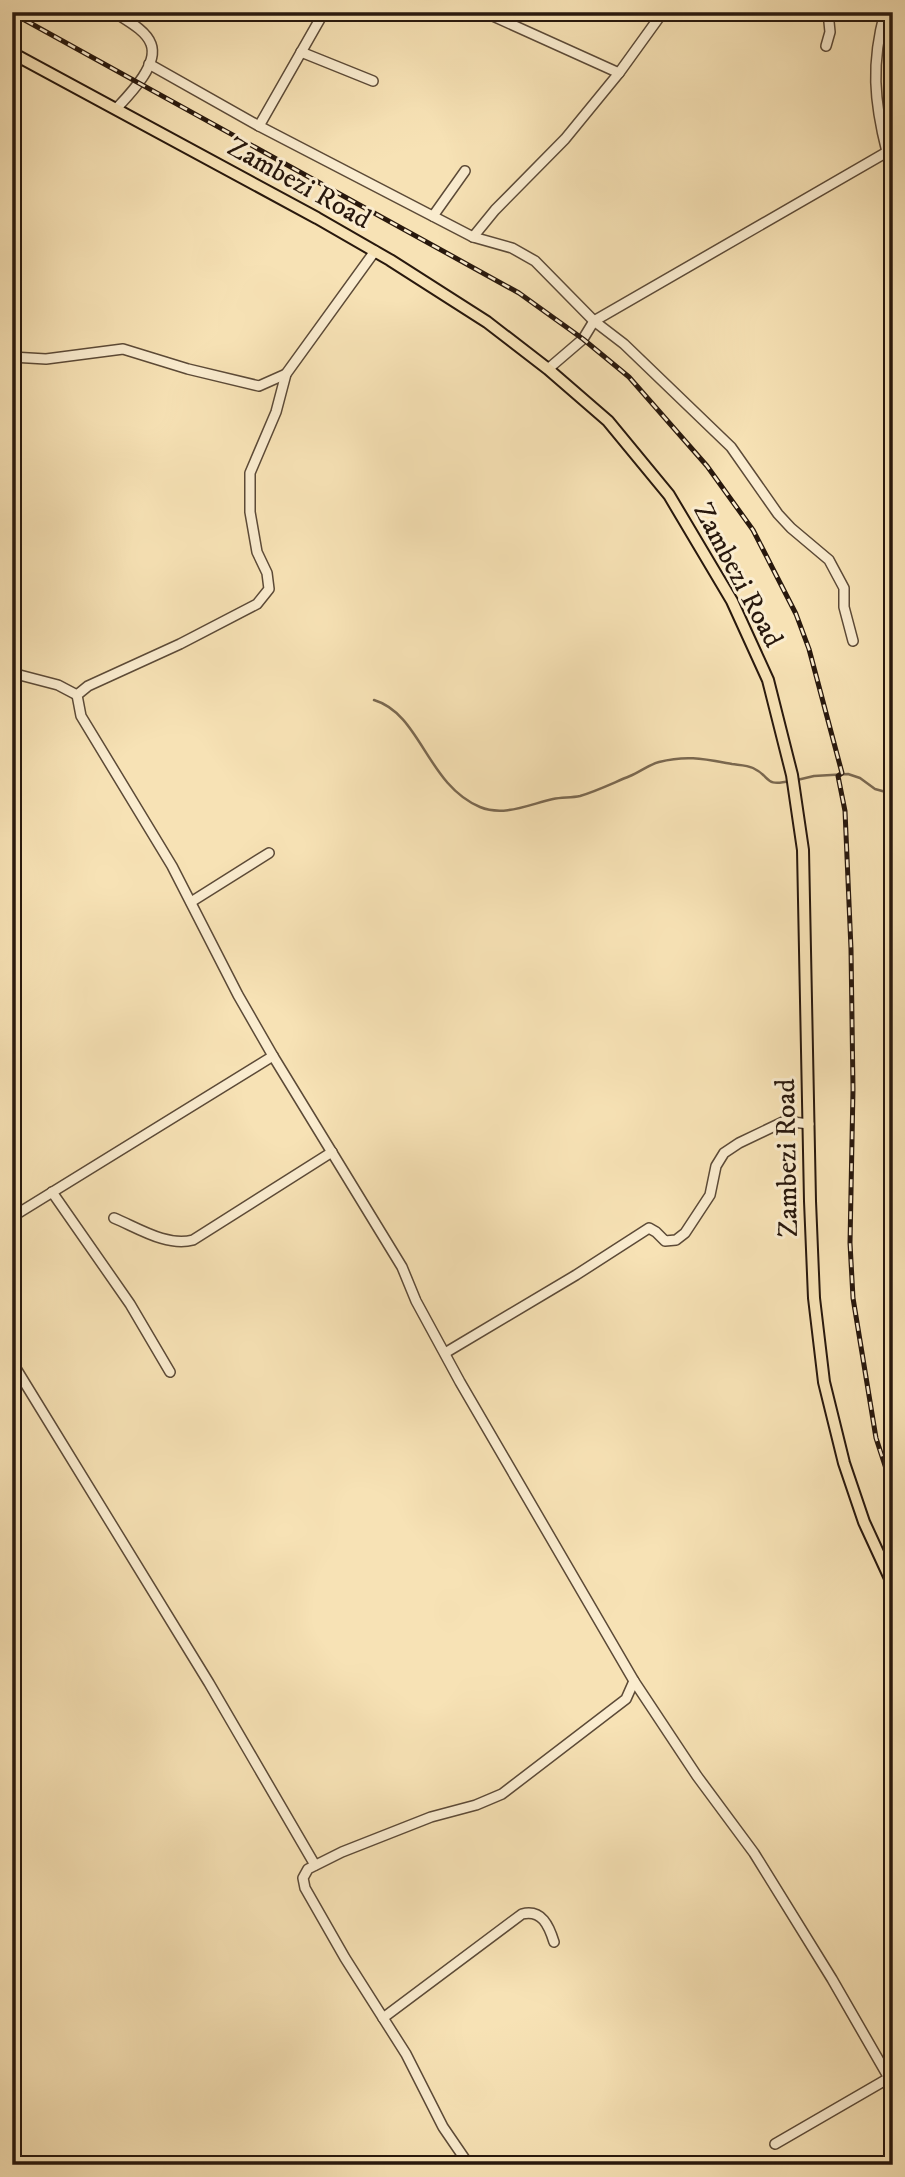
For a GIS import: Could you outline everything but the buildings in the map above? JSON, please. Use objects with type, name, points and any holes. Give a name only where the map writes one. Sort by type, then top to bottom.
[{"type":"main road","name":"Zambezi Road","points":[[12,53],[375,251],[487,322],[548,369],[608,421],[669,495],[732,601],[768,680],[792,778],[803,850],[814,1298],[824,1382],[844,1463],[864,1522],[893,1585]]},
{"type":"street","points":[[114,12],[147,37],[153,54],[139,83],[116,109]]},
{"type":"street","points":[[259,126],[324,12]]},
{"type":"street","points":[[484,12],[619,73]]},
{"type":"street","points":[[473,237],[495,210],[565,139],[619,73],[663,12]]},
{"type":"street","points":[[827,46],[830,32],[828,12]]},
{"type":"street","points":[[548,369],[583,339],[594,321],[890,152],[878,115],[874,79],[879,35],[885,12]]},
{"type":"street","points":[[301,51],[373,81]]},
{"type":"street","points":[[149,64],[259,126],[473,237],[512,248],[535,261],[594,321],[624,344],[731,447],[778,514],[829,560],[844,588],[844,607],[853,641]]},
{"type":"street","points":[[433,216],[465,171]]},
{"type":"street","points":[[77,695],[88,686],[180,644],[257,604],[269,589],[267,573],[257,552],[250,512],[250,473],[276,412],[286,374],[375,251]]},
{"type":"street","points":[[12,357],[46,359],[123,349],[188,369],[259,386],[286,374]]},
{"type":"street","points":[[12,673],[58,685],[77,695]]},
{"type":"street","points":[[77,695],[81,716],[90,735],[172,866],[238,995],[402,1267],[416,1301],[467,1394],[634,1681],[697,1776],[754,1853],[891,2081],[775,2144]]},
{"type":"street","points":[[191,902],[268,853]]},
{"type":"street","points":[[12,1217],[273,1056]]},
{"type":"street","points":[[445,1353],[649,1228],[665,1241],[676,1240],[685,1233],[709,1195],[716,1166],[724,1153],[739,1143],[785,1122],[809,1124]]},
{"type":"street","points":[[114,1218],[173,1241],[183,1243],[193,1240],[332,1152]]},
{"type":"street","points":[[52,1192],[130,1304],[170,1373]]},
{"type":"street","points":[[12,1362],[209,1682],[315,1865]]},
{"type":"street","points":[[469,2165],[443,2127],[406,2054],[305,1888],[304,1874],[315,1865],[394,1831],[502,1794],[626,1699],[634,1681]]},
{"type":"street","points":[[383,2018],[522,1914],[536,1914],[544,1919],[554,1942]]},
{"type":"waterway","points":[[374,700],[390,708],[403,720],[448,783],[462,797],[489,810],[508,810],[553,799],[580,796],[655,763],[687,758],[746,766],[759,771],[771,782],[790,781]]},
{"type":"waterway","points":[[797,780],[848,774],[860,778],[875,789],[893,794]]},
{"type":"railway","points":[[12,13],[519,293],[583,339],[629,377],[707,466],[753,530],[796,614],[809,649],[842,773],[838,776],[845,811],[851,949],[853,1089],[850,1243],[853,1298],[876,1438],[893,1490]]}]
